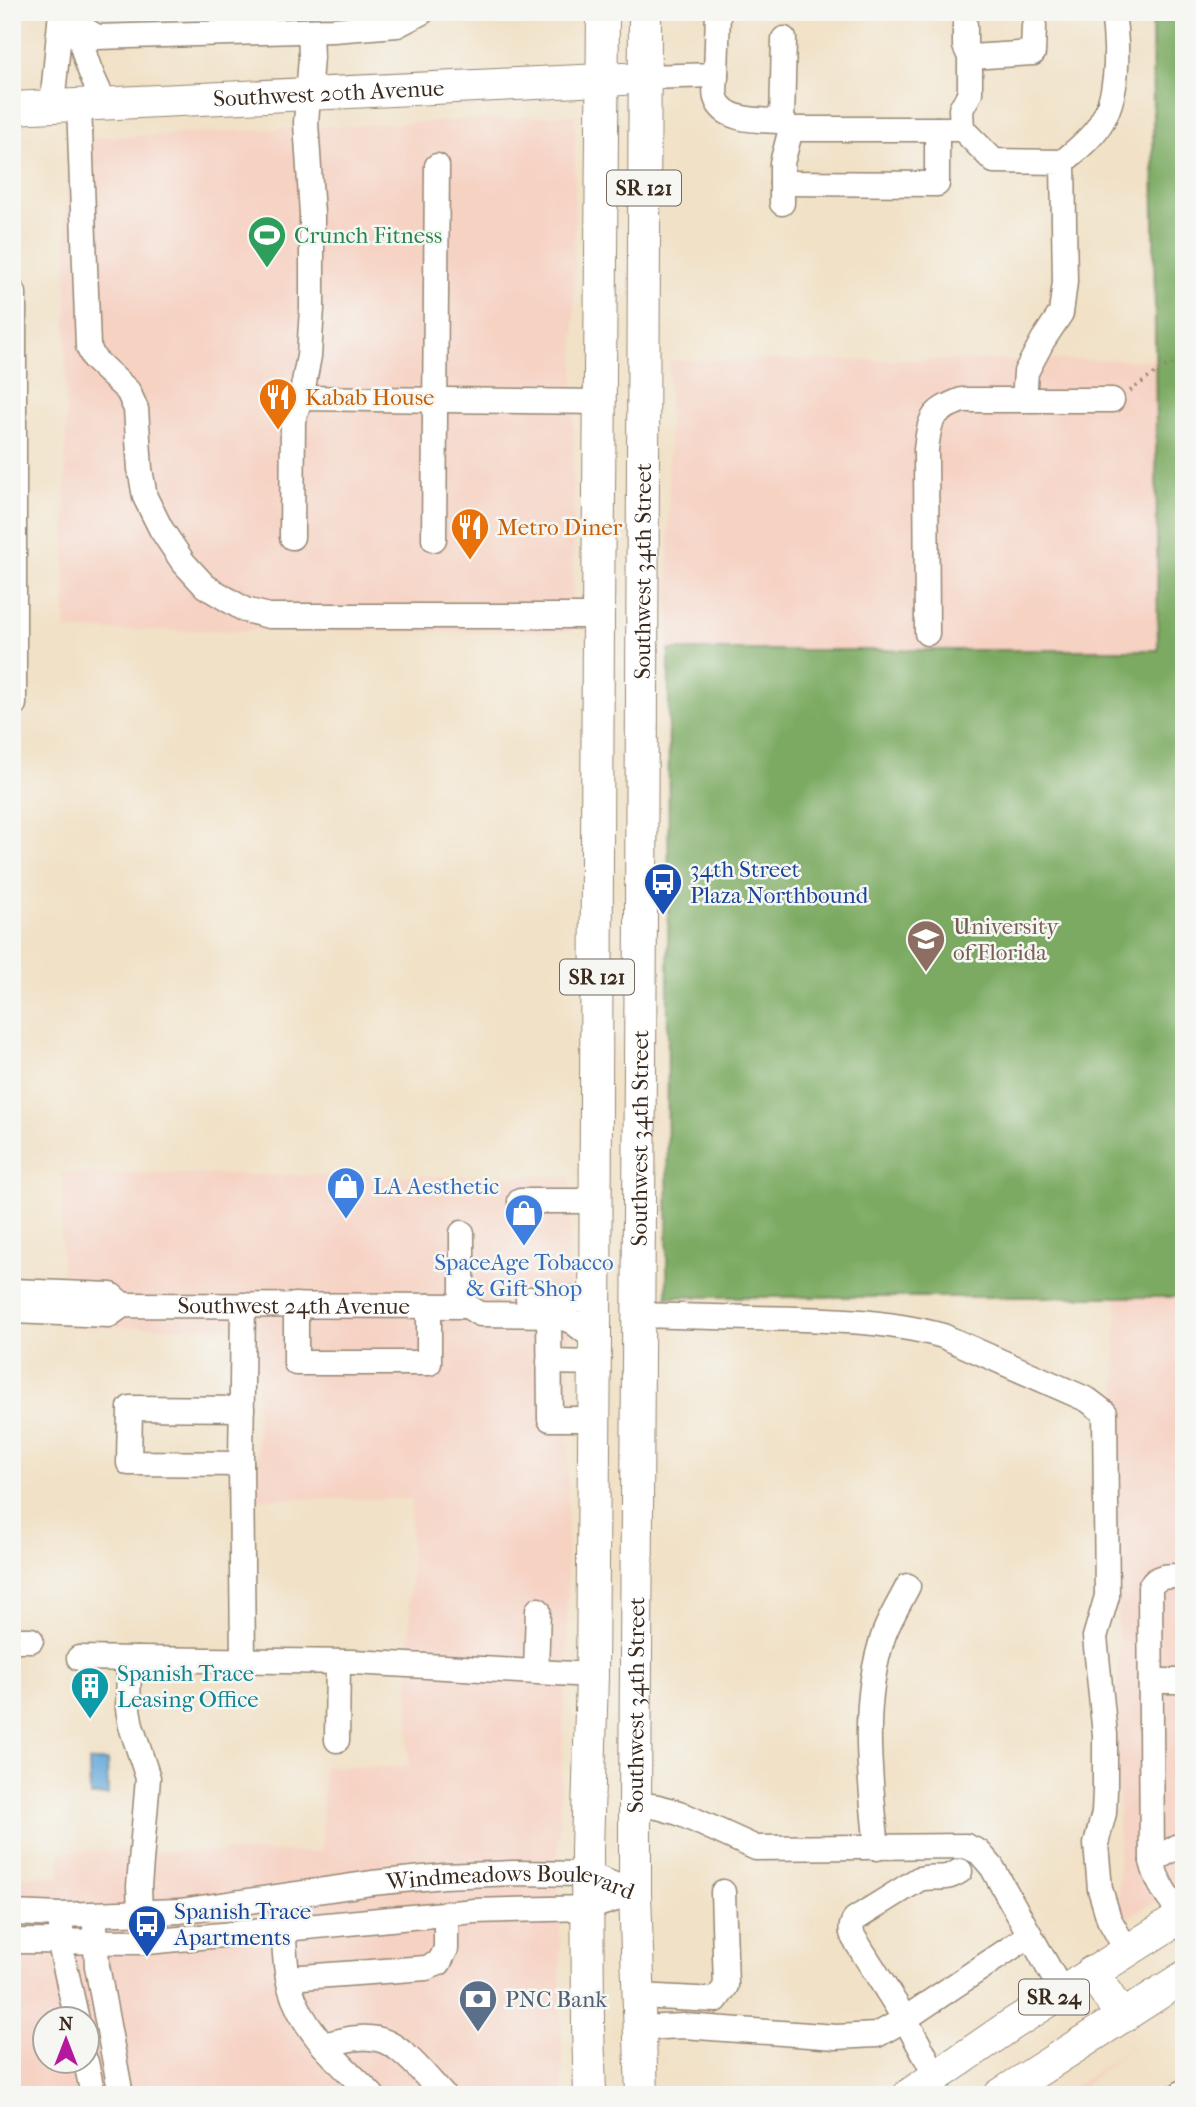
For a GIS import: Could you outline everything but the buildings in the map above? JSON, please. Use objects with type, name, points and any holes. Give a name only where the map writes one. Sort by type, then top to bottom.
[{"type":"main road","name":"Southwest 34th Street","points":[[590,2095],[587,1874],[596,1299],[603,12]]},
{"type":"main road","name":"Southwest 34th Street","points":[[642,2095],[635,1893],[635,1751],[645,12]]},
{"type":"main road","name":"Southwest 20th Avenue","points":[[12,108],[645,77]]},
{"type":"main road","points":[[600,402],[617,415],[621,422],[627,526],[642,552]]},
{"type":"main road","points":[[596,1082],[614,1113],[617,1260],[620,1284],[638,1315]]},
{"type":"main road","points":[[596,1299],[615,1329],[617,1460],[637,1514]]},
{"type":"main road","points":[[592,1675],[605,1682],[614,1695],[635,1751]]},
{"type":"main road","name":"SR 24","points":[[909,2095],[1062,1992],[1183,1916]]},
{"type":"main road","points":[[1093,1972],[1122,2017],[1184,1996]]},
{"type":"main road","name":"SR 24","points":[[1000,2095],[1184,1977]]},
{"type":"street","points":[[73,17],[97,37],[310,31],[397,25],[422,12]]},
{"type":"street","points":[[718,12],[716,98],[729,114],[787,125],[962,129]]},
{"type":"street","points":[[965,25],[965,46],[970,57],[970,93],[961,109],[962,129],[994,161],[1063,162],[1098,128],[1109,107],[1115,77],[1113,12]]},
{"type":"street","points":[[73,17],[90,76],[75,105]]},
{"type":"street","points":[[73,17],[88,345],[94,359],[128,391],[136,409],[140,469],[145,497],[160,529],[183,562],[205,586],[245,610],[269,615],[598,617]]},
{"type":"street","points":[[970,57],[1033,53],[1034,26]]},
{"type":"street","points":[[292,537],[293,420],[301,398],[309,356],[312,308],[312,214],[306,123],[311,57],[310,31]]},
{"type":"street","points":[[784,39],[787,125],[782,163],[782,193],[937,184],[937,129]]},
{"type":"street","points":[[75,105],[82,52]]},
{"type":"street","points":[[645,77],[716,75]]},
{"type":"street","points":[[1024,400],[1026,372],[1060,313],[1065,282],[1063,162]]},
{"type":"street","points":[[434,539],[437,166]]},
{"type":"street","points":[[12,292],[12,706]]},
{"type":"street","points":[[301,398],[600,402]]},
{"type":"street","points":[[927,633],[926,450],[929,423],[942,407],[962,400],[1112,400]]},
{"type":"street","points":[[520,1201],[596,1201]]},
{"type":"street","points":[[462,1233],[464,1307]]},
{"type":"street","name":"Southwest 24th Avenue","points":[[12,1291],[111,1295],[123,1305]]},
{"type":"street","name":"Southwest 24th Avenue","points":[[464,1307],[479,1298],[596,1299]]},
{"type":"street","name":"Southwest 24th Avenue","points":[[12,1311],[109,1315],[123,1305],[464,1307],[480,1314],[564,1317],[595,1351]]},
{"type":"street","points":[[243,1305],[243,1661]]},
{"type":"street","points":[[296,1305],[296,1363],[429,1363],[429,1306]]},
{"type":"street","points":[[549,1315],[550,1419],[594,1419]]},
{"type":"street","points":[[638,1315],[816,1319],[889,1325],[926,1332],[943,1336],[1088,1400],[1105,1413],[1107,1596],[1096,1637],[1105,1735],[1105,1790],[1104,1813],[1096,1844],[1100,1889],[1109,1919],[1126,1951]]},
{"type":"street","points":[[549,1362],[595,1351]]},
{"type":"street","points":[[241,1464],[129,1463],[130,1408],[242,1409]]},
{"type":"street","points":[[1183,1916],[1165,1895],[1155,1875],[1152,1861],[1150,1587],[1155,1580],[1163,1576],[1184,1576]]},
{"type":"street","points":[[877,1848],[868,1754],[874,1675],[884,1634],[908,1586]]},
{"type":"street","points":[[536,1671],[538,1610]]},
{"type":"street","points":[[79,1658],[338,1661],[592,1675]]},
{"type":"street","points":[[137,1659],[129,1667],[128,1709],[148,1777],[139,1886],[140,1912]]},
{"type":"street","points":[[337,1740],[338,1661]]},
{"type":"street","points":[[1151,1681],[1184,1681]]},
{"type":"street","points":[[635,1804],[679,1813],[756,1848],[966,1846],[979,1852],[992,1867],[1062,1992]]},
{"type":"street","points":[[1152,1861],[1184,1843]]},
{"type":"street","points":[[936,2076],[905,2019],[854,1938],[851,1925],[856,1919],[919,1879],[942,1879],[960,1871]]},
{"type":"street","name":"Windmeadows Boulevard","points":[[12,1913],[95,1914],[180,1910],[444,1875],[587,1874],[635,1893]]},
{"type":"street","points":[[639,1996],[716,2000],[726,1986],[723,1892]]},
{"type":"street","name":"Windmeadows Boulevard","points":[[12,1941],[147,1942],[446,1913],[587,1908],[635,1893]]},
{"type":"street","points":[[282,1897],[291,1991],[309,2028],[372,2095]]},
{"type":"street","points":[[288,1978],[426,1968],[439,1963],[446,1949],[446,1913]]},
{"type":"street","points":[[61,1914],[61,1942],[74,2006]]},
{"type":"street","points":[[95,1914],[97,1966],[121,2095]]},
{"type":"street","points":[[640,2028],[684,2026],[836,2037],[877,2035],[1030,1935]]},
{"type":"street","points":[[323,2045],[352,2038],[378,2039],[397,2048],[443,2095]]},
{"type":"street","points":[[89,2076],[93,2095]]},
{"type":"street","points":[[1179,2095],[1184,2091]]},
{"type":"path","points":[[1112,400],[1133,390],[1164,368],[1184,361]]},
{"type":"shaded area","name":"University of Florida","points":[[1152,12],[1184,12],[1184,1884],[1119,1923],[1116,1297],[667,1297],[669,360],[1155,360]]},
{"type":"shaded area","points":[[575,115],[573,632],[65,630],[67,139]]},
{"type":"shaded area","points":[[62,1173],[570,1177],[567,1645],[558,1853],[563,2095],[12,2095],[12,1876],[60,1876],[60,1851],[321,1852],[324,1766],[408,1767],[411,1499],[257,1499],[257,1328],[61,1327]]},
{"type":"shaded area","points":[[1135,2044],[1072,2095],[1063,2095]]},
{"type":"green space","name":"University of Florida","points":[[1152,12],[1184,12],[1184,1297],[667,1297],[669,650],[1158,650]]},
{"type":"water","points":[[89,1761],[107,1761],[108,1795],[90,1796]]},
{"type":"place","name":"Crunch Fitness","points":[[267,269]]},
{"type":"place","name":"Kabab House","points":[[278,431]]},
{"type":"place","name":"Metro Diner","points":[[470,561]]},
{"type":"place","name":"34th Street Plaza Northbound","points":[[663,916]]},
{"type":"place","name":"University of Florida","points":[[926,973]]},
{"type":"place","name":"LA Aesthetic","points":[[346,1220]]},
{"type":"place","name":"SpaceAge Tobacco & Gift Shop","points":[[524,1247]]},
{"type":"place","name":"Spanish Trace Leasing Office","points":[[90,1720]]},
{"type":"place","name":"Spanish Trace Apartments","points":[[147,1958]]},
{"type":"place","name":"PNC Bank","points":[[478,2033]]}]
